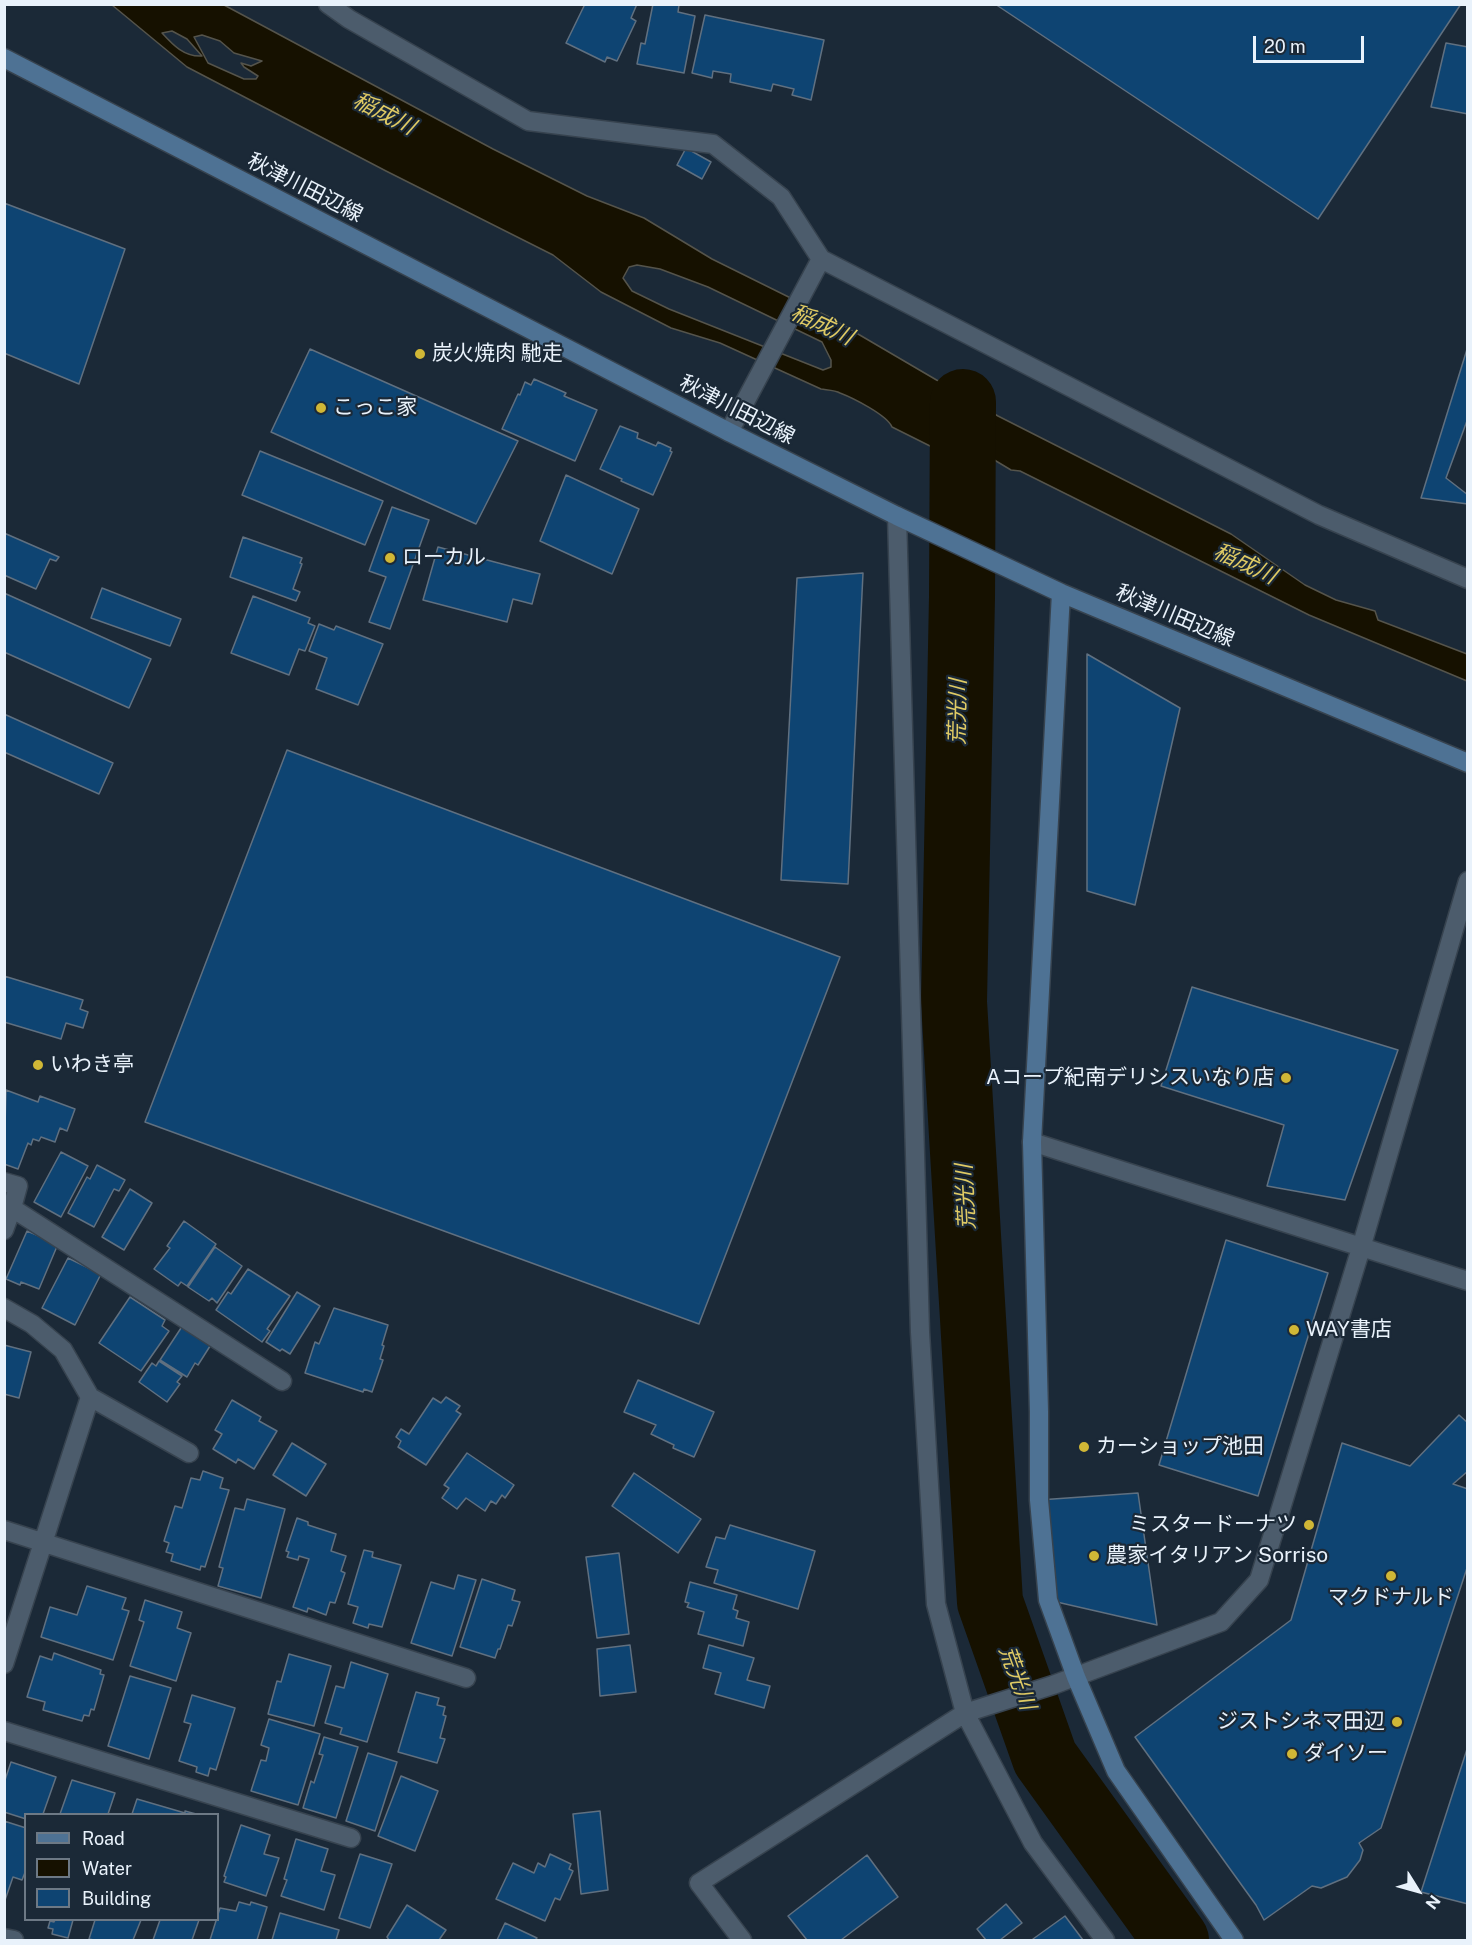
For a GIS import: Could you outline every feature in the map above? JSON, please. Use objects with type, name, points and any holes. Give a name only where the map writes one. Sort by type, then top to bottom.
[{"type":"main road","name":"秋津川田辺線","points":[[4,58],[729,432],[897,516],[1060,593],[1467,763]]},
{"type":"main road","points":[[1060,593],[1032,1142],[1040,1412],[1040,1511],[1048,1600],[1076,1677],[1116,1771],[1234,1941]]},
{"type":"street","points":[[328,4],[349,19],[528,121],[713,144],[781,197],[821,259],[1319,514],[1467,579]]},
{"type":"street","points":[[729,432],[821,259]]},
{"type":"street","points":[[897,516],[920,1320],[936,1604],[966,1713],[1033,1842],[1105,1941]]},
{"type":"street","points":[[742,1941],[699,1883],[966,1713],[1076,1677],[1221,1622],[1259,1580],[1361,1248],[1467,881]]},
{"type":"street","points":[[1032,1142],[1467,1281]]},
{"type":"street","points":[[4,1182],[18,1186],[4,1230]]},
{"type":"street","points":[[12,1208],[282,1381]]},
{"type":"street","points":[[4,1308],[32,1324],[63,1350],[90,1397],[189,1453]]},
{"type":"street","points":[[4,1664],[90,1397]]},
{"type":"street","points":[[4,1530],[466,1678]]},
{"type":"street","points":[[4,1731],[351,1838]]},
{"type":"street","points":[[4,1938],[14,1941]]},
{"type":"water","name":"稲成川","points":[[112,5],[224,5],[493,149],[587,196],[644,218],[712,259],[829,317],[998,416],[1231,534],[1305,585],[1336,600],[1375,611],[1378,620],[1467,654],[1467,681],[1309,615],[1020,471],[1011,470],[971,446],[957,445],[954,454],[986,495],[983,499],[950,484],[943,460],[934,448],[892,427],[884,417],[861,403],[838,392],[821,389],[720,343],[671,328],[601,292],[553,255],[187,67]],"holes":[[[172,31],[187,39],[202,56],[184,52],[162,33]],[[202,35],[220,41],[234,53],[262,61],[251,66],[241,63],[258,76],[256,79],[244,79],[208,63],[194,37]],[[637,265],[660,269],[708,287],[822,342],[831,360],[831,367],[823,370],[669,309],[632,291],[623,278],[629,267]]]},
{"type":"building","points":[[585,4],[637,4],[631,18],[636,21],[617,61],[607,57],[605,62],[566,43]]},
{"type":"building","points":[[653,4],[679,5],[678,12],[695,16],[684,73],[637,64],[641,43],[645,44]]},
{"type":"building","points":[[995,4],[1461,4],[1318,219]]},
{"type":"building","points":[[705,15],[824,40],[811,100],[792,95],[794,89],[773,84],[771,91],[730,82],[731,74],[713,71],[712,78],[692,73]]},
{"type":"building","points":[[1446,43],[1468,47],[1468,114],[1431,107]]},
{"type":"building","points":[[686,148],[711,162],[702,179],[677,165]]},
{"type":"building","points":[[4,203],[125,249],[79,384],[4,353]]},
{"type":"building","points":[[1468,346],[1468,504],[1421,498]]},
{"type":"building","points":[[310,349],[518,441],[476,524],[271,432]]},
{"type":"building","points":[[534,379],[566,393],[564,396],[597,410],[575,461],[502,429],[525,382],[531,385]]},
{"type":"building","points":[[1468,418],[1468,495],[1446,478]]},
{"type":"building","points":[[620,426],[638,433],[637,438],[656,446],[658,442],[671,448],[672,452],[653,495],[600,469]]},
{"type":"building","points":[[260,451],[383,501],[365,545],[242,495]]},
{"type":"building","points":[[566,475],[639,509],[612,574],[540,541]]},
{"type":"building","points":[[392,507],[429,520],[390,629],[369,622],[386,577],[369,571]]},
{"type":"building","points":[[4,533],[59,557],[56,561],[50,559],[36,589],[4,575]]},
{"type":"building","points":[[243,537],[302,558],[293,589],[300,592],[296,601],[230,577]]},
{"type":"building","points":[[438,547],[540,574],[532,604],[513,599],[507,622],[423,600]]},
{"type":"building","points":[[863,573],[848,884],[781,880],[797,578]]},
{"type":"building","points":[[102,588],[181,619],[170,646],[91,618]]},
{"type":"building","points":[[4,593],[151,659],[129,708],[4,652]]},
{"type":"building","points":[[253,596],[310,618],[308,623],[315,626],[305,651],[299,649],[289,675],[231,653]]},
{"type":"building","points":[[319,624],[334,630],[336,626],[383,644],[358,705],[316,689],[327,658],[309,651]]},
{"type":"building","points":[[1087,654],[1180,708],[1135,905],[1087,891]]},
{"type":"building","points":[[4,714],[113,763],[99,794],[4,752]]},
{"type":"building","points":[[287,750],[840,957],[699,1324],[145,1122]]},
{"type":"building","points":[[4,976],[83,1000],[80,1009],[88,1012],[83,1028],[66,1023],[61,1039],[4,1022]]},
{"type":"building","points":[[1192,987],[1398,1050],[1345,1200],[1267,1186],[1284,1125],[1161,1086]]},
{"type":"building","points":[[6,1090],[38,1102],[40,1096],[75,1109],[67,1131],[60,1128],[55,1142],[41,1137],[39,1141],[33,1139],[31,1145],[28,1143],[18,1169],[4,1164]]},
{"type":"building","points":[[61,1152],[88,1166],[61,1217],[34,1202]]},
{"type":"building","points":[[97,1165],[125,1180],[119,1191],[114,1189],[94,1227],[68,1213],[87,1177],[90,1179]]},
{"type":"building","points":[[130,1189],[152,1203],[124,1250],[102,1237]]},
{"type":"building","points":[[184,1221],[216,1244],[187,1286],[181,1282],[178,1286],[154,1269],[170,1248],[167,1246]]},
{"type":"building","points":[[27,1231],[58,1244],[39,1289],[6,1279]]},
{"type":"building","points":[[1226,1240],[1328,1273],[1258,1496],[1159,1465]]},
{"type":"building","points":[[215,1247],[242,1266],[217,1303],[212,1298],[209,1301],[188,1287]]},
{"type":"building","points":[[68,1258],[101,1274],[75,1325],[42,1308]]},
{"type":"building","points":[[248,1269],[290,1296],[267,1329],[270,1331],[262,1342],[216,1310],[228,1292],[231,1294]]},
{"type":"building","points":[[297,1292],[320,1306],[290,1354],[266,1342]]},
{"type":"building","points":[[130,1297],[165,1320],[162,1326],[169,1331],[141,1371],[99,1343]]},
{"type":"building","points":[[334,1308],[388,1325],[380,1359],[383,1360],[372,1392],[364,1389],[363,1392],[305,1373],[315,1342],[319,1344]]},
{"type":"building","points":[[183,1325],[212,1343],[198,1365],[195,1363],[187,1377],[160,1360]]},
{"type":"building","points":[[4,1345],[31,1352],[19,1398],[4,1394]]},
{"type":"building","points":[[159,1361],[182,1376],[177,1382],[180,1384],[167,1402],[139,1382],[152,1363],[156,1366]]},
{"type":"building","points":[[638,1380],[714,1412],[694,1457],[673,1448],[674,1445],[651,1434],[656,1425],[624,1412]]},
{"type":"building","points":[[446,1397],[460,1406],[456,1411],[461,1414],[426,1465],[398,1447],[401,1441],[396,1437],[401,1429],[409,1434],[433,1398],[441,1403]]},
{"type":"building","points":[[232,1400],[261,1417],[259,1421],[277,1431],[254,1469],[238,1459],[236,1463],[213,1449],[222,1434],[215,1430]]},
{"type":"building","points":[[1459,1415],[1468,1423],[1468,1471],[1453,1484],[1468,1489],[1468,1565],[1381,1828],[1359,1843],[1363,1850],[1360,1860],[1347,1877],[1321,1888],[1312,1886],[1264,1920],[1256,1905],[1135,1737],[1291,1620],[1342,1443],[1410,1466]]},
{"type":"building","points":[[292,1443],[326,1464],[306,1496],[273,1475]]},
{"type":"building","points":[[467,1453],[514,1485],[505,1498],[502,1495],[496,1504],[491,1501],[485,1511],[466,1498],[457,1509],[442,1498],[449,1488],[444,1485]]},
{"type":"building","points":[[203,1471],[223,1478],[220,1488],[229,1490],[205,1567],[201,1566],[200,1570],[171,1561],[173,1554],[166,1552],[169,1543],[164,1541],[175,1506],[182,1508],[191,1478],[200,1480]]},
{"type":"building","points":[[634,1473],[701,1519],[678,1553],[612,1506]]},
{"type":"building","points":[[1138,1493],[1157,1625],[1048,1600],[1039,1500]]},
{"type":"building","points":[[247,1499],[285,1509],[261,1598],[218,1586],[223,1568],[219,1567],[235,1508],[244,1510]]},
{"type":"building","points":[[297,1518],[308,1522],[308,1525],[336,1534],[331,1551],[346,1556],[341,1571],[345,1573],[335,1603],[330,1602],[326,1615],[308,1608],[307,1612],[293,1607],[309,1559],[299,1556],[298,1560],[287,1557],[289,1552],[286,1551]]},
{"type":"building","points":[[730,1525],[815,1551],[798,1609],[714,1583],[718,1570],[706,1567],[716,1537],[725,1539]]},
{"type":"building","points":[[364,1550],[373,1552],[372,1557],[401,1565],[382,1627],[369,1624],[368,1628],[353,1623],[358,1607],[348,1604]]},
{"type":"building","points":[[619,1553],[629,1634],[597,1638],[586,1557]]},
{"type":"building","points":[[458,1575],[476,1580],[452,1656],[411,1643],[431,1582],[454,1589]]},
{"type":"building","points":[[482,1579],[515,1590],[512,1600],[520,1602],[512,1626],[508,1625],[495,1658],[460,1647]]},
{"type":"building","points":[[690,1582],[737,1595],[733,1609],[738,1611],[736,1618],[749,1622],[743,1646],[698,1634],[704,1612],[687,1607],[689,1603],[685,1602]]},
{"type":"building","points":[[87,1586],[126,1598],[122,1609],[129,1611],[113,1660],[41,1637],[50,1607],[77,1615]]},
{"type":"building","points":[[145,1600],[182,1612],[177,1628],[191,1633],[176,1681],[130,1666],[144,1622],[139,1620]]},
{"type":"building","points":[[630,1645],[636,1692],[600,1696],[597,1649]]},
{"type":"building","points":[[709,1645],[754,1658],[747,1680],[770,1686],[764,1708],[715,1694],[721,1673],[703,1668]]},
{"type":"building","points":[[54,1653],[101,1670],[100,1674],[104,1675],[94,1710],[91,1709],[89,1716],[84,1715],[82,1721],[43,1710],[45,1702],[27,1697],[40,1656],[52,1660]]},
{"type":"building","points":[[289,1654],[331,1666],[314,1726],[268,1714],[277,1681],[281,1682]]},
{"type":"building","points":[[351,1662],[388,1674],[367,1742],[340,1734],[342,1728],[325,1723],[336,1686],[344,1688]]},
{"type":"building","points":[[130,1676],[171,1688],[149,1759],[108,1746]]},
{"type":"building","points":[[416,1692],[439,1698],[437,1705],[445,1707],[443,1715],[446,1716],[440,1738],[445,1739],[437,1763],[398,1752]]},
{"type":"building","points":[[192,1695],[235,1708],[216,1770],[210,1768],[208,1776],[196,1772],[197,1767],[179,1761],[191,1724],[184,1722]]},
{"type":"building","points":[[269,1719],[320,1734],[298,1805],[251,1791],[261,1760],[266,1761],[269,1748],[261,1745]]},
{"type":"building","points":[[324,1737],[358,1747],[336,1818],[303,1808],[311,1781],[314,1783],[323,1755],[319,1754]]},
{"type":"building","points":[[1468,1746],[1468,1904],[1421,1892]]},
{"type":"building","points":[[368,1753],[397,1762],[375,1831],[346,1821]]},
{"type":"building","points":[[11,1762],[56,1777],[43,1813],[24,1813],[24,1818],[4,1812],[4,1783]]},
{"type":"building","points":[[401,1776],[438,1791],[415,1851],[378,1836]]},
{"type":"building","points":[[72,1780],[115,1793],[108,1813],[60,1813]]},
{"type":"building","points":[[137,1799],[185,1813],[132,1813]]},
{"type":"building","points":[[600,1811],[608,1890],[581,1894],[573,1814]]},
{"type":"building","points":[[4,1821],[24,1827],[24,1875],[22,1880],[13,1877],[4,1903]]},
{"type":"building","points":[[241,1825],[270,1835],[264,1854],[279,1858],[266,1896],[224,1882]]},
{"type":"building","points":[[296,1839],[328,1849],[321,1871],[335,1875],[324,1910],[281,1896]]},
{"type":"building","points":[[360,1854],[392,1864],[370,1928],[339,1918]]},
{"type":"building","points":[[550,1854],[571,1864],[569,1869],[573,1871],[560,1900],[555,1898],[545,1921],[496,1899],[513,1863],[534,1873],[538,1863],[545,1867]]},
{"type":"building","points":[[867,1855],[898,1897],[841,1940],[807,1940],[788,1916]]},
{"type":"building","points":[[239,1902],[250,1905],[251,1902],[267,1907],[257,1940],[210,1940],[216,1921],[219,1921],[220,1908],[236,1911]]},
{"type":"building","points":[[1006,1904],[1022,1923],[1000,1940],[986,1940],[977,1929]]},
{"type":"building","points":[[407,1905],[446,1930],[439,1940],[389,1940],[387,1937]]},
{"type":"building","points":[[280,1913],[339,1930],[336,1940],[272,1940]]},
{"type":"building","points":[[1065,1916],[1083,1940],[1033,1939]]},
{"type":"building","points":[[50,1921],[73,1921],[68,1938],[52,1934],[53,1929],[48,1928]]},
{"type":"building","points":[[95,1921],[141,1921],[133,1940],[89,1939]]},
{"type":"building","points":[[160,1921],[199,1921],[192,1940],[153,1940]]},
{"type":"building","points":[[505,1923],[537,1938],[535,1940],[497,1940]]},
{"type":"waterway","name":"荒光川","points":[[963,402],[962,597],[954,1002],[990,1602],[1045,1758],[1176,1940]]},
{"type":"place","name":"炭火焼肉 馳走","points":[[420,354]]},
{"type":"place","name":"こっこ家","points":[[321,408]]},
{"type":"place","name":"ローカル","points":[[390,558]]},
{"type":"place","name":"いわき亭","points":[[38,1065]]},
{"type":"place","name":"Aコープ紀南デリシスいなり店","points":[[1286,1078]]},
{"type":"place","name":"WAY書店","points":[[1294,1330]]},
{"type":"place","name":"カーショップ池田","points":[[1084,1447]]},
{"type":"place","name":"ミスタードーナツ","points":[[1309,1525]]},
{"type":"place","name":"農家イタリアン Sorriso","points":[[1094,1556]]},
{"type":"place","name":"マクドナルド","points":[[1391,1576]]},
{"type":"place","name":"ジストシネマ田辺","points":[[1397,1722]]},
{"type":"place","name":"ダイソー","points":[[1292,1754]]}]
